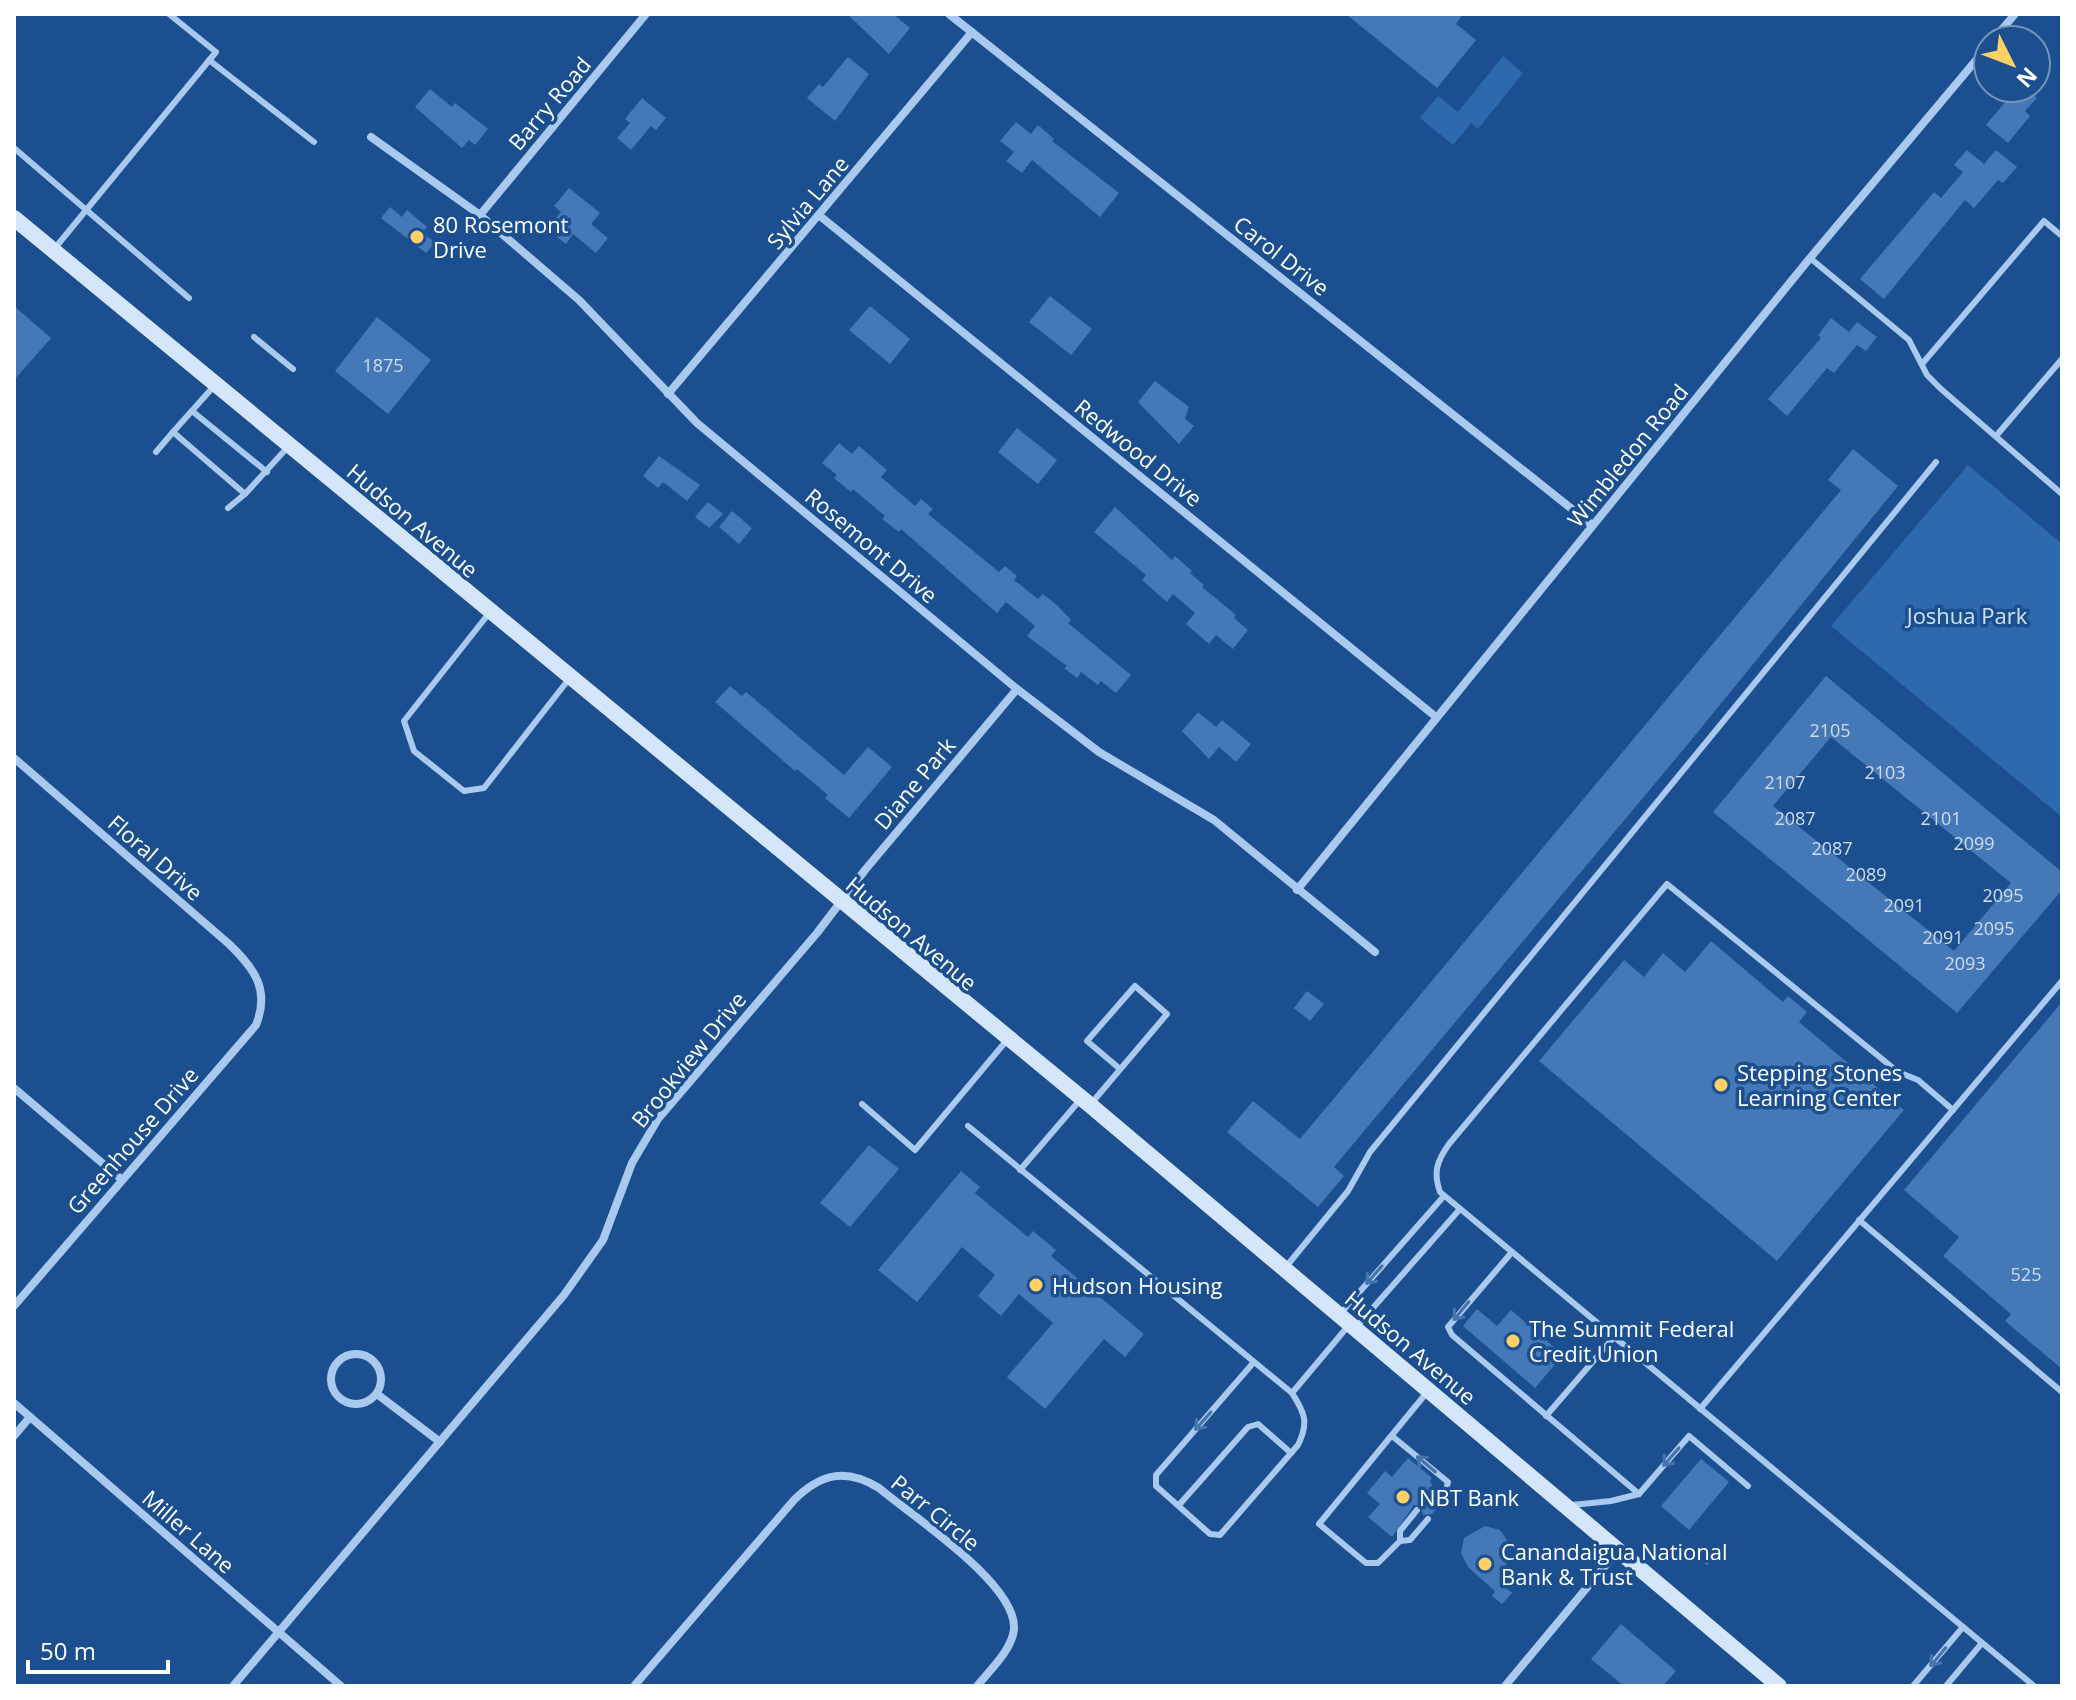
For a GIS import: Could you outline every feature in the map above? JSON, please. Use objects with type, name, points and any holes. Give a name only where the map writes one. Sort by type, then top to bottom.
[{"type":"main road","name":"Hudson Avenue","points":[[14,218],[1007,1040],[1086,1101],[1428,1391],[1568,1505],[1772,1684]]},
{"type":"street","name":"Barry Road","points":[[480,215],[646,14]]},
{"type":"street","name":"Carol Drive","points":[[949,14],[1592,525]]},
{"type":"street","name":"Sylvia Lane","points":[[668,394],[972,32]]},
{"type":"street","name":"Wimbledon Road","points":[[1297,890],[1810,258],[1972,65]]},
{"type":"street","name":"Rosemont Drive","points":[[371,137],[480,215],[579,300],[697,423],[1017,689],[1099,752],[1214,820],[1375,952]]},
{"type":"street","name":"Redwood Drive","points":[[820,216],[1436,717]]},
{"type":"street","name":"Diane Park","points":[[841,903],[1017,689]]},
{"type":"street","name":"Floral Drive","points":[[14,758],[229,944],[256,973],[263,991]]},
{"type":"street","name":"Brookview Drive","points":[[233,1686],[592,1259],[614,1215],[637,1152],[658,1119],[841,903]]},
{"type":"street","name":"Greenhouse Drive","points":[[14,1306],[256,1025],[263,1009],[263,991]]},
{"type":"street","points":[[14,1088],[121,1179]]},
{"type":"street","points":[[357,1353],[372,1359],[381,1372],[377,1394],[358,1404],[344,1401],[331,1383],[337,1363],[357,1353]]},
{"type":"street","points":[[377,1394],[440,1442]]},
{"type":"street","name":"Miller Lane","points":[[14,1403],[341,1686]]},
{"type":"street","points":[[14,1436],[30,1417]]},
{"type":"street","name":"Parr Circle","points":[[634,1686],[794,1500],[820,1478],[835,1474],[864,1479],[879,1488],[987,1577],[1008,1601],[1014,1629],[1010,1642],[977,1686]]},
{"type":"street","points":[[1505,1686],[1619,1549]]},
{"type":"lane","points":[[53,250],[216,52],[169,14]]},
{"type":"lane","points":[[209,60],[314,142]]},
{"type":"lane","points":[[14,148],[189,298]]},
{"type":"lane","points":[[1922,364],[2044,221],[2062,236]]},
{"type":"lane","points":[[1810,258],[1909,340],[1941,389],[2062,494]]},
{"type":"lane","points":[[254,337],[293,369]]},
{"type":"lane","points":[[1996,436],[2062,359]]},
{"type":"lane","points":[[156,452],[215,385]]},
{"type":"lane","points":[[192,411],[267,472]]},
{"type":"lane","points":[[173,432],[245,494]]},
{"type":"lane","points":[[228,508],[267,472],[289,446]]},
{"type":"lane","points":[[1285,1268],[1348,1191],[1370,1152],[1936,462]]},
{"type":"lane","points":[[490,612],[404,721],[414,751],[464,791],[484,788],[570,678]]},
{"type":"lane","points":[[1953,1110],[1918,1080],[1898,1072],[1667,884],[1449,1144],[1439,1159],[1435,1176],[1444,1196],[2034,1686]]},
{"type":"lane","points":[[1700,1409],[2062,981]]},
{"type":"lane","points":[[1020,1170],[1120,1069],[1167,1014],[1135,986],[1087,1041],[1120,1069]]},
{"type":"lane","points":[[862,1104],[915,1150],[1007,1040]]},
{"type":"lane","points":[[968,1126],[1292,1393],[1304,1411],[1307,1428],[1291,1453],[1220,1535],[1210,1534],[1156,1486],[1156,1475],[1254,1362]]},
{"type":"lane","points":[[1292,1393],[1444,1196]]},
{"type":"lane","points":[[1348,1323],[1460,1209]]},
{"type":"lane","points":[[1859,1220],[2062,1392]]},
{"type":"lane","points":[[1512,1252],[1448,1327],[1452,1335],[1639,1494]]},
{"type":"lane","points":[[1546,1416],[1614,1337]]},
{"type":"lane","points":[[1417,1510],[1400,1531],[1400,1541],[1383,1561],[1366,1563],[1319,1524],[1428,1391]]},
{"type":"lane","points":[[1179,1505],[1248,1427],[1258,1424],[1291,1453]]},
{"type":"lane","points":[[1392,1436],[1448,1482],[1444,1487],[1444,1498]]},
{"type":"lane","points":[[1568,1505],[1611,1501],[1639,1494],[1689,1436],[1748,1486]]},
{"type":"lane","points":[[1434,1489],[1444,1487]]},
{"type":"lane","points":[[1400,1541],[1410,1540],[1428,1519]]},
{"type":"lane","points":[[1694,1549],[1707,1561]]},
{"type":"lane","points":[[1913,1686],[1963,1627]]},
{"type":"lane","points":[[1946,1686],[1982,1643]]},
{"type":"green space","points":[[1503,56],[1523,73],[1478,129],[1471,123],[1453,145],[1420,118],[1438,96],[1458,112]]},
{"type":"green space","name":"Joshua Park","points":[[1968,465],[2062,544],[2062,817],[1831,626]]},
{"type":"building","points":[[847,14],[893,14],[910,28],[889,54]]},
{"type":"building","points":[[1346,14],[1463,14],[1456,24],[1476,40],[1437,88]]},
{"type":"building","points":[[848,57],[869,74],[835,121],[807,98],[819,84],[823,87]]},
{"type":"building","points":[[430,89],[452,107],[455,103],[488,129],[475,145],[469,140],[462,148],[415,107]]},
{"type":"building","points":[[642,98],[666,118],[656,130],[651,126],[631,150],[617,138],[630,123],[625,119]]},
{"type":"building","points":[[2004,104],[2031,104],[2025,111],[2030,116],[2008,143],[1986,125]]},
{"type":"building","points":[[1016,122],[1031,134],[1038,125],[1054,139],[1052,141],[1119,193],[1100,217],[1032,160],[1022,173],[1006,161],[1014,152],[1000,141]]},
{"type":"building","points":[[1967,150],[1984,164],[1996,150],[2017,167],[2003,183],[1998,180],[1974,208],[1965,200],[1884,299],[1860,279],[1934,192],[1941,198],[1963,172],[1954,165]]},
{"type":"building","points":[[569,188],[600,213],[591,224],[608,238],[596,253],[573,234],[566,244],[547,229],[561,212],[554,206]]},
{"type":"building","name":"80 Rosemont Drive","points":[[390,207],[402,217],[407,210],[427,227],[422,233],[435,242],[426,253],[381,218]]},
{"type":"building","points":[[1050,296],[1092,329],[1071,355],[1029,322]]},
{"type":"building","points":[[14,306],[51,338],[14,380]]},
{"type":"building","points":[[870,306],[910,339],[890,364],[849,330]]},
{"type":"building","points":[[377,317],[431,360],[388,414],[335,371]]},
{"type":"building","points":[[1831,318],[1849,332],[1857,322],[1877,337],[1866,351],[1857,345],[1834,373],[1827,368],[1787,416],[1768,399],[1821,338],[1818,335]]},
{"type":"building","points":[[1155,381],[1189,407],[1185,419],[1194,426],[1179,444],[1138,402]]},
{"type":"building","points":[[1017,428],[1057,460],[1038,484],[998,452]]},
{"type":"building","points":[[839,443],[852,454],[859,446],[887,470],[881,477],[915,506],[921,499],[933,509],[928,514],[999,572],[1005,566],[1017,576],[1014,580],[1038,599],[1043,594],[1057,605],[1071,620],[1068,623],[1131,675],[1116,693],[1101,681],[1098,685],[1081,672],[1077,678],[1064,668],[1067,666],[1027,636],[1035,626],[1006,602],[997,613],[901,529],[899,532],[882,519],[885,516],[853,489],[851,492],[834,478],[837,475],[822,463]]},
{"type":"building","points":[[1853,449],[1898,486],[1688,744],[1334,1167],[1344,1176],[1318,1207],[1227,1132],[1253,1101],[1300,1139],[1841,490],[1828,480]]},
{"type":"building","points":[[659,456],[700,485],[687,501],[663,482],[658,488],[643,476]]},
{"type":"building","points":[[708,502],[723,514],[709,528],[695,517]]},
{"type":"building","points":[[1115,507],[1172,560],[1175,556],[1192,571],[1190,573],[1204,585],[1202,587],[1236,615],[1234,618],[1248,630],[1233,649],[1216,635],[1209,644],[1186,624],[1195,613],[1173,594],[1167,602],[1142,580],[1146,575],[1094,532]]},
{"type":"building","points":[[732,511],[752,528],[739,544],[719,527]]},
{"type":"building","points":[[1826,676],[2062,872],[2062,890],[1957,1013],[1713,812]],"holes":[[[1831,737],[2011,883],[1954,951],[1773,806]]]},
{"type":"building","points":[[730,686],[742,696],[746,692],[844,775],[868,747],[892,767],[849,818],[825,798],[828,795],[797,769],[795,771],[715,702]]},
{"type":"building","points":[[1198,712],[1216,727],[1222,720],[1251,744],[1236,762],[1219,747],[1209,759],[1182,731]]},
{"type":"building","name":"Stepping Stones Learning Center","points":[[1711,941],[1783,1002],[1788,996],[1807,1012],[1799,1022],[1904,1110],[1777,1261],[1539,1061],[1624,960],[1644,977],[1663,953],[1685,972]]},
{"type":"building","points":[[1307,991],[1324,1004],[1310,1021],[1294,1008]]},
{"type":"building","points":[[2062,1002],[2062,1369],[2005,1321],[2011,1314],[1943,1256],[1959,1237],[1904,1190]]},
{"type":"building","points":[[869,1145],[899,1169],[850,1227],[820,1203]]},
{"type":"building","name":"Hudson Housing","points":[[961,1171],[980,1187],[975,1193],[1028,1237],[1033,1231],[1056,1250],[1051,1256],[1144,1334],[1125,1357],[1104,1339],[1045,1409],[1007,1377],[1053,1323],[1019,1294],[1001,1316],[978,1296],[995,1275],[962,1247],[917,1302],[878,1270]]},
{"type":"building","name":"The Summit Federal Credit Union","points":[[1477,1309],[1497,1326],[1511,1310],[1563,1355],[1535,1388],[1463,1326]]},
{"type":"building","points":[[1408,1458],[1432,1478],[1430,1481],[1441,1503],[1432,1514],[1423,1515],[1421,1506],[1414,1505],[1392,1537],[1368,1517],[1380,1504],[1367,1493],[1385,1471],[1392,1477]]},
{"type":"building","points":[[1701,1459],[1729,1482],[1689,1530],[1661,1506]]},
{"type":"building","name":"Canandaigua National Bank & Trust","points":[[1485,1526],[1500,1530],[1509,1543],[1506,1568],[1511,1573],[1502,1585],[1512,1593],[1502,1604],[1492,1596],[1495,1591],[1468,1567],[1461,1553],[1464,1538]]},
{"type":"building","points":[[1621,1624],[1676,1671],[1663,1686],[1624,1686],[1591,1659]]},
{"type":"place","name":"80 Rosemont Drive","points":[[417,237]]},
{"type":"place","name":"Stepping Stones Learning Center","points":[[1721,1085]]},
{"type":"place","name":"Hudson Housing","points":[[1036,1285]]},
{"type":"place","name":"The Summit Federal Credit Union","points":[[1513,1341]]},
{"type":"place","name":"NBT Bank","points":[[1403,1497]]},
{"type":"place","name":"Canandaigua National Bank & Trust","points":[[1485,1564]]}]
